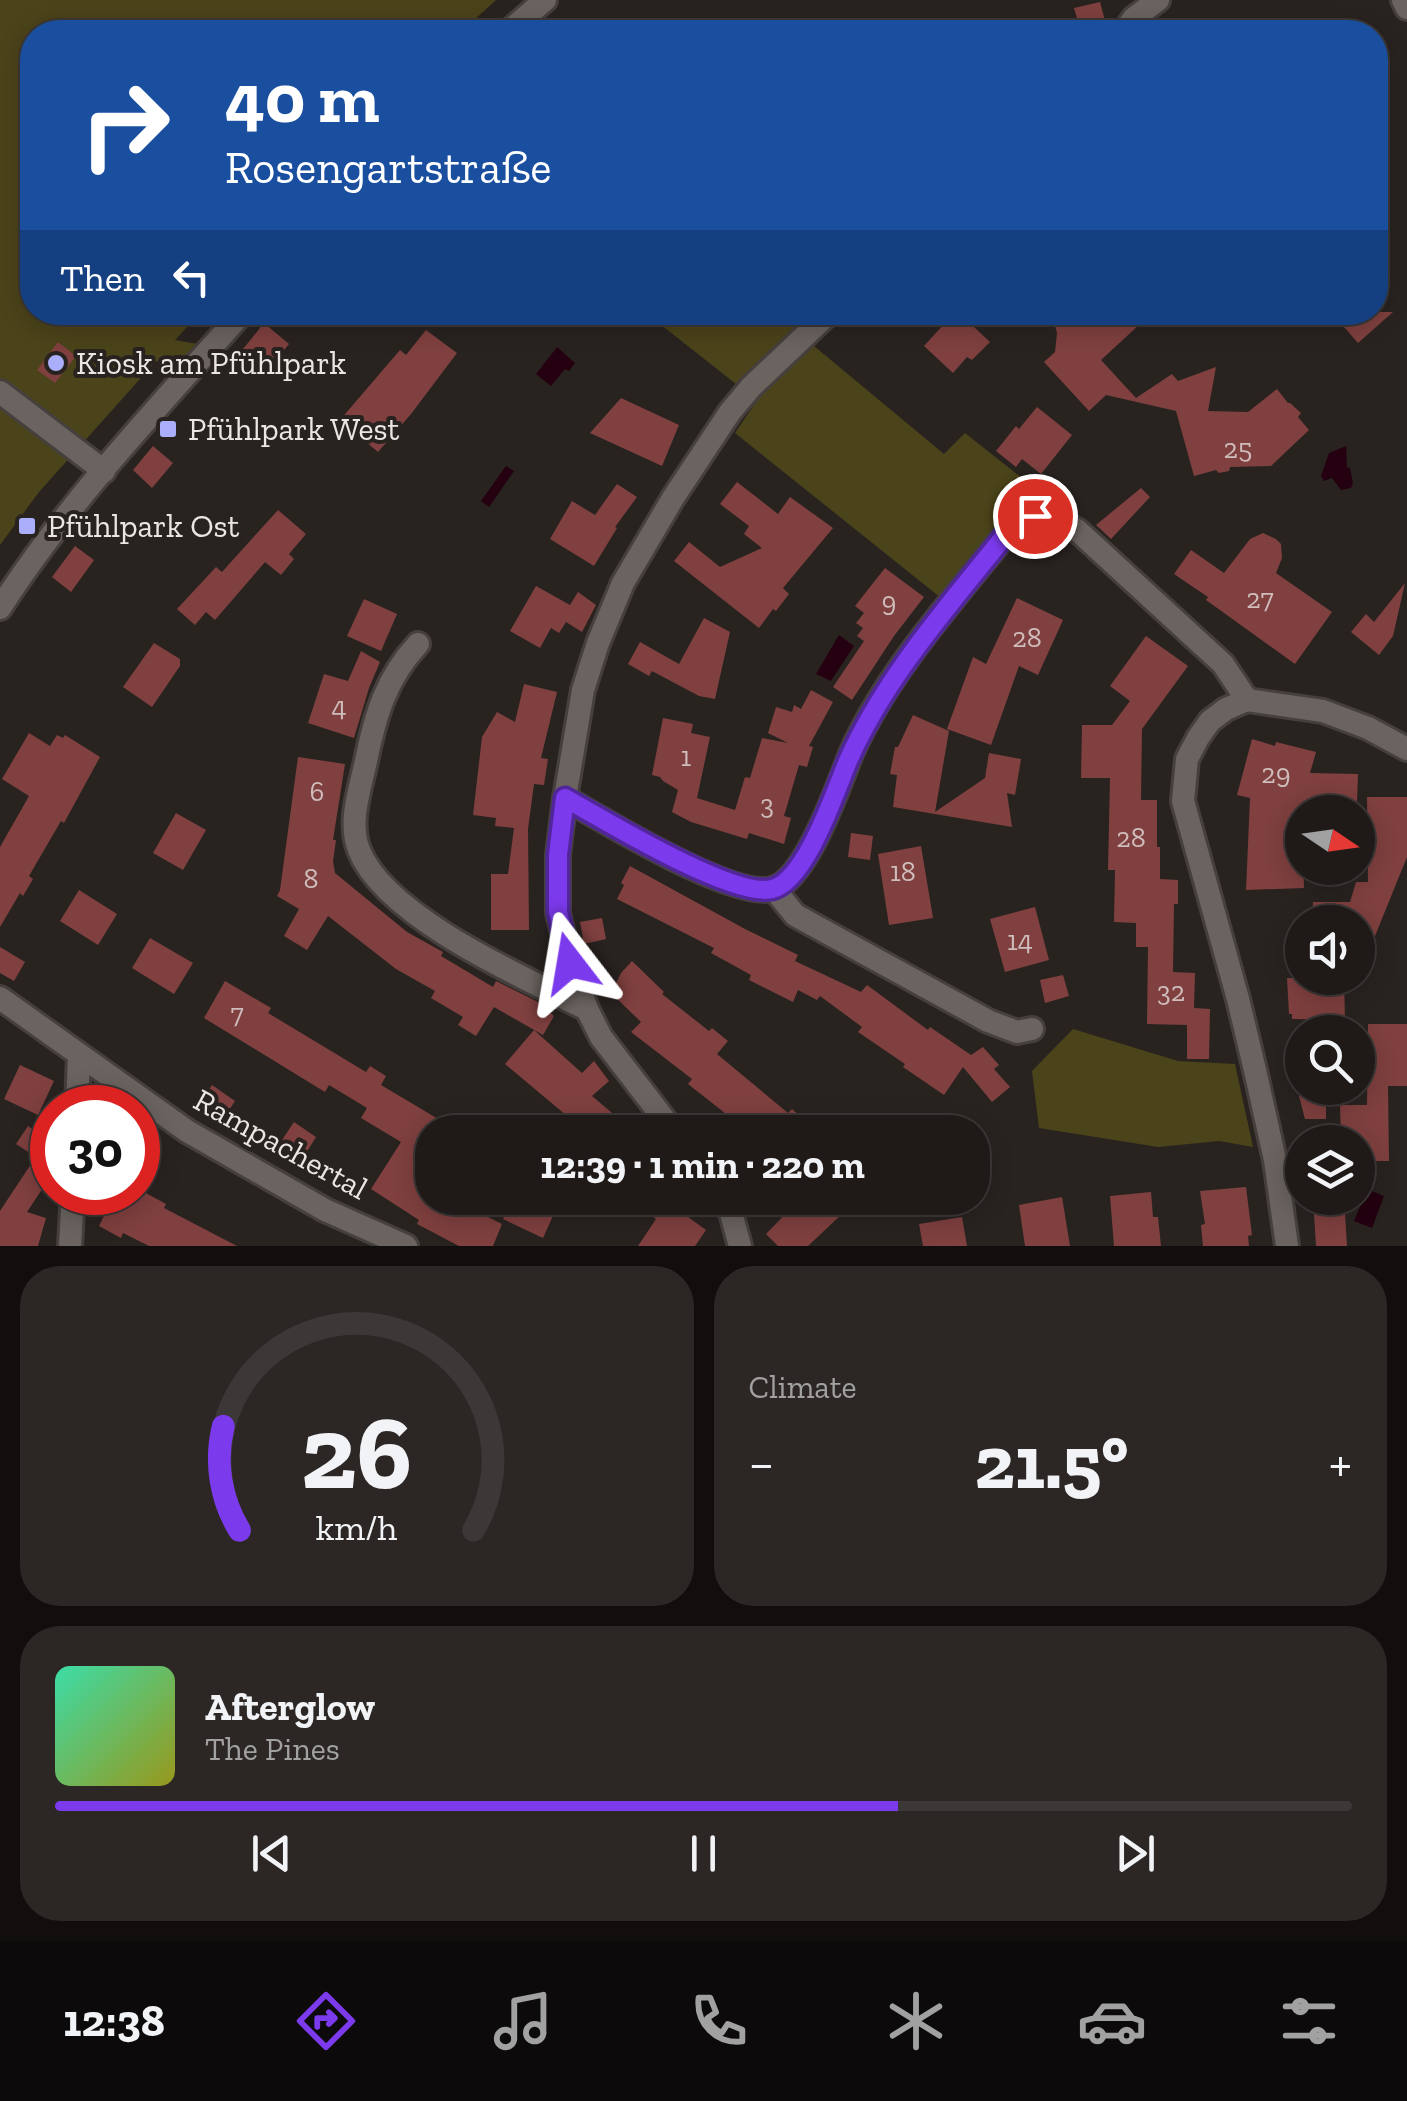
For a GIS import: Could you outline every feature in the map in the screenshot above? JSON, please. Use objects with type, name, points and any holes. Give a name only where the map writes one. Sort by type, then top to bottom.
[{"type":"street","points":[[522,20],[544,0]]},
{"type":"street","points":[[1133,20],[1158,0]]},
{"type":"street","points":[[1403,0],[1407,8]]},
{"type":"street","points":[[0,608],[26,568],[135,431],[231,325]]},
{"type":"street","points":[[661,1115],[601,1037],[570,963],[558,912],[558,855],[583,690],[623,584],[674,498],[730,412],[816,325]]},
{"type":"street","points":[[0,392],[104,471]]},
{"type":"street","points":[[565,798],[632,837],[735,886],[774,889],[792,876],[808,854],[856,745],[891,683],[1014,524],[1035,516],[1056,518],[1077,530],[1222,664],[1247,700]]},
{"type":"street","points":[[418,644],[400,664],[385,692],[356,811],[354,831],[358,849],[380,883],[424,920],[476,954],[587,1009]]},
{"type":"street","points":[[1287,1246],[1276,1160],[1255,1070],[1183,801],[1188,758],[1210,721],[1247,700],[1323,711],[1407,748]]},
{"type":"street","points":[[774,889],[795,915],[988,1020],[1016,1032],[1032,1028]]},
{"type":"street","name":"Rampachertal","points":[[0,998],[186,1131],[325,1210],[406,1246]]},
{"type":"street","points":[[78,1085],[79,1055]]},
{"type":"street","points":[[70,1246],[72,1215]]},
{"type":"street","points":[[732,1215],[740,1246]]},
{"type":"shaded area","points":[[0,0],[496,0],[474,20],[20,20],[20,325],[189,325],[175,340],[198,344],[176,368],[156,361],[39,492],[0,545]]},
{"type":"shaded area","points":[[661,325],[799,325],[736,384]]},
{"type":"shaded area","points":[[808,341],[944,454],[965,433],[1027,482],[941,598],[735,433],[769,383]]},
{"type":"shaded area","points":[[557,347],[575,363],[551,386],[536,374]]},
{"type":"shaded area","points":[[1346,446],[1353,483],[1351,488],[1341,490],[1332,478],[1324,481],[1321,476],[1329,453]]},
{"type":"shaded area","points":[[506,466],[514,471],[489,507],[481,501]]},
{"type":"shaded area","points":[[839,635],[854,646],[831,681],[816,674]]},
{"type":"shaded area","points":[[1073,1029],[1178,1061],[1235,1064],[1253,1147],[1219,1141],[1158,1147],[1039,1128],[1032,1071]]},
{"type":"shaded area","points":[[1375,1192],[1384,1196],[1372,1228],[1354,1221],[1356,1215],[1375,1215]]},
{"type":"building","points":[[1100,2],[1105,20],[1078,20],[1074,8]]},
{"type":"building","points":[[262,325],[289,344],[268,370],[243,349]]},
{"type":"building","points":[[943,325],[972,325],[990,342],[972,360],[967,357],[953,373],[924,346]]},
{"type":"building","points":[[1055,325],[1139,325],[1101,360],[1136,398],[1172,374],[1178,381],[1216,367],[1208,411],[1248,412],[1277,389],[1301,413],[1298,417],[1309,430],[1271,466],[1230,467],[1229,471],[1194,476],[1176,411],[1106,395],[1089,411],[1044,362],[1055,352]]},
{"type":"building","points":[[1342,325],[1378,325],[1358,343]]},
{"type":"building","points":[[426,330],[457,353],[378,452],[340,420],[400,350],[406,355]]},
{"type":"building","name":"Kiosk am Pfühlpark","points":[[58,342],[76,356],[55,383],[37,370]]},
{"type":"building","points":[[621,398],[679,425],[662,466],[590,433]]},
{"type":"building","points":[[1037,407],[1072,435],[1041,474],[1022,459],[1016,467],[996,451]]},
{"type":"building","points":[[153,446],[173,463],[152,488],[133,470]]},
{"type":"building","points":[[737,482],[778,514],[790,497],[833,528],[783,588],[789,594],[759,628],[674,561],[689,542],[720,567],[762,548],[744,534],[749,526],[720,504]]},
{"type":"building","points":[[617,484],[637,497],[594,566],[550,539],[572,501],[595,515]]},
{"type":"building","points":[[1141,488],[1150,497],[1111,539],[1096,525]]},
{"type":"building","points":[[278,510],[306,534],[289,554],[294,559],[281,575],[265,562],[215,620],[206,612],[195,625],[177,609],[216,567],[222,572]]},
{"type":"building","points":[[1263,533],[1281,544],[1282,558],[1276,573],[1332,612],[1295,664],[1174,574],[1191,550],[1224,573],[1250,539]]},
{"type":"building","points":[[75,546],[94,560],[71,592],[52,577]]},
{"type":"building","points":[[885,568],[924,597],[852,700],[833,687],[864,641],[857,636],[863,628],[856,623],[864,613],[855,606]]},
{"type":"building","points":[[1405,583],[1393,636],[1379,655],[1351,632],[1366,614],[1374,622]]},
{"type":"building","points":[[536,586],[570,605],[578,592],[596,605],[582,632],[566,622],[559,633],[551,628],[540,648],[510,631]]},
{"type":"building","points":[[1017,598],[1063,620],[1038,675],[1019,666],[991,745],[947,729],[973,657],[986,664]]},
{"type":"building","points":[[364,599],[397,614],[381,651],[347,636]]},
{"type":"building","points":[[704,618],[730,632],[715,699],[699,696],[652,671],[649,676],[628,664],[640,642],[679,664]]},
{"type":"building","points":[[1146,636],[1188,666],[1142,729],[1141,800],[1157,800],[1160,879],[1178,880],[1173,972],[1195,973],[1194,1008],[1210,1009],[1209,1059],[1187,1059],[1187,1025],[1147,1024],[1148,947],[1136,947],[1136,923],[1114,922],[1115,870],[1108,870],[1110,778],[1081,778],[1082,725],[1112,725],[1130,701],[1110,686]]},
{"type":"building","points":[[154,643],[180,659],[180,666],[152,707],[123,687]]},
{"type":"building","points":[[361,651],[380,662],[354,738],[308,723],[324,674],[348,681]]},
{"type":"building","points":[[524,684],[557,692],[541,758],[548,759],[544,785],[534,784],[528,829],[529,930],[491,930],[491,874],[508,874],[514,828],[495,826],[496,818],[473,815],[482,737],[497,712],[515,722]]},
{"type":"building","points":[[811,690],[833,702],[809,746],[813,747],[807,767],[799,765],[784,816],[791,818],[784,844],[749,833],[747,839],[672,812],[678,790],[652,775],[663,718],[693,724],[691,733],[710,737],[697,798],[735,810],[762,738],[788,743],[768,733],[776,707],[792,712],[794,705],[801,709]]},
{"type":"building","points":[[913,715],[949,731],[935,812],[985,778],[989,753],[1021,759],[1015,795],[1007,793],[1012,827],[893,807],[897,775],[890,774],[895,747]]},
{"type":"building","points":[[29,733],[50,746],[57,735],[65,735],[100,757],[29,876],[33,879],[23,896],[20,893],[0,927],[0,847],[29,796],[2,779]]},
{"type":"building","points":[[1252,739],[1316,752],[1310,773],[1358,774],[1357,795],[1285,795],[1285,885],[1304,888],[1246,890],[1250,798],[1237,795]]},
{"type":"building","points":[[298,757],[345,764],[333,840],[335,873],[407,932],[443,952],[441,956],[493,987],[496,981],[540,1003],[554,1016],[543,1035],[494,1007],[476,1036],[458,1025],[463,1017],[431,998],[435,991],[396,969],[328,916],[307,950],[284,936],[299,909],[277,896]]},
{"type":"building","points":[[1375,797],[1407,797],[1407,857],[1375,936],[1375,905],[1313,905],[1350,902],[1355,885],[1375,885]]},
{"type":"building","points":[[176,813],[206,830],[183,870],[153,853]]},
{"type":"building","points":[[851,833],[873,836],[870,860],[848,857]]},
{"type":"building","points":[[921,846],[933,918],[889,925],[878,854]]},
{"type":"building","points":[[630,866],[798,955],[795,961],[861,992],[867,985],[928,1030],[930,1027],[971,1055],[983,1047],[999,1065],[994,1069],[1010,1087],[992,1102],[963,1067],[944,1095],[858,1032],[862,1027],[820,996],[817,1000],[798,990],[793,1002],[749,980],[751,975],[711,953],[714,948],[617,899]]},
{"type":"building","points":[[79,890],[117,914],[98,945],[60,921]]},
{"type":"building","points":[[1035,907],[1049,960],[1005,972],[990,919]]},
{"type":"building","points":[[602,918],[606,939],[584,944],[580,922]]},
{"type":"building","points":[[150,938],[193,963],[174,994],[132,968]]},
{"type":"building","points":[[0,947],[25,962],[14,981],[0,973]]},
{"type":"building","points":[[632,961],[662,994],[728,1041],[717,1054],[788,1113],[792,1109],[799,1115],[727,1115],[688,1084],[692,1079],[631,1032],[641,1022],[611,993]]},
{"type":"building","points":[[1063,975],[1069,996],[1045,1003],[1040,980]]},
{"type":"building","points":[[225,981],[271,1008],[268,1013],[366,1072],[370,1066],[386,1076],[381,1085],[431,1115],[415,1115],[415,1215],[484,1215],[502,1224],[493,1246],[459,1246],[417,1224],[419,1220],[371,1189],[401,1142],[361,1118],[367,1108],[329,1085],[325,1092],[204,1018]]},
{"type":"building","points":[[1288,995],[1344,995],[1345,1015],[1289,1014]]},
{"type":"building","points":[[1375,1024],[1407,1024],[1407,1086],[1388,1086],[1389,1161],[1375,1161],[1375,1125],[1341,1125],[1340,1105],[1375,1105]]},
{"type":"building","points":[[534,1030],[582,1073],[594,1061],[609,1081],[592,1096],[614,1115],[566,1115],[505,1064]]},
{"type":"building","points":[[20,1065],[54,1081],[52,1085],[30,1085],[30,1111],[4,1099]]},
{"type":"building","points":[[212,1085],[235,1101],[222,1121],[199,1105]]},
{"type":"building","points":[[1301,1105],[1326,1105],[1326,1119],[1305,1119]]},
{"type":"building","points":[[294,1122],[316,1137],[303,1158],[280,1143]]},
{"type":"building","points":[[28,1126],[30,1127],[30,1153],[16,1144]]},
{"type":"building","points":[[30,1166],[27,1212],[46,1218],[38,1246],[0,1246],[0,1211]]},
{"type":"building","points":[[1246,1187],[1252,1235],[1248,1236],[1249,1246],[1203,1246],[1201,1225],[1205,1224],[1200,1191]]},
{"type":"building","points":[[1151,1192],[1161,1246],[1114,1246],[1110,1196]]},
{"type":"building","points":[[1062,1197],[1070,1246],[1025,1246],[1019,1205]]},
{"type":"building","points":[[160,1201],[166,1204],[164,1208],[237,1246],[149,1246],[99,1226],[104,1215],[160,1215]]},
{"type":"building","points":[[505,1215],[553,1215],[543,1238],[503,1219]]},
{"type":"building","points":[[651,1215],[685,1215],[706,1230],[695,1246],[638,1246],[656,1219]]},
{"type":"building","points":[[784,1215],[841,1215],[808,1246],[778,1246],[766,1234]]},
{"type":"building","points":[[1314,1215],[1345,1215],[1347,1246],[1316,1246]]},
{"type":"building","points":[[962,1217],[967,1246],[923,1246],[919,1224]]},
{"type":"place","name":"Kiosk am Pfühlpark","points":[[56,363]]},
{"type":"place","name":"Pfühlpark West","points":[[168,429]]},
{"type":"place","name":"Pfühlpark Ost","points":[[27,526]]},
{"type":"route","points":[[570,963],[558,912],[558,855],[565,798],[632,837],[735,886],[774,889],[792,876],[808,854],[856,745],[891,683],[1014,524],[1035,516]]}]
